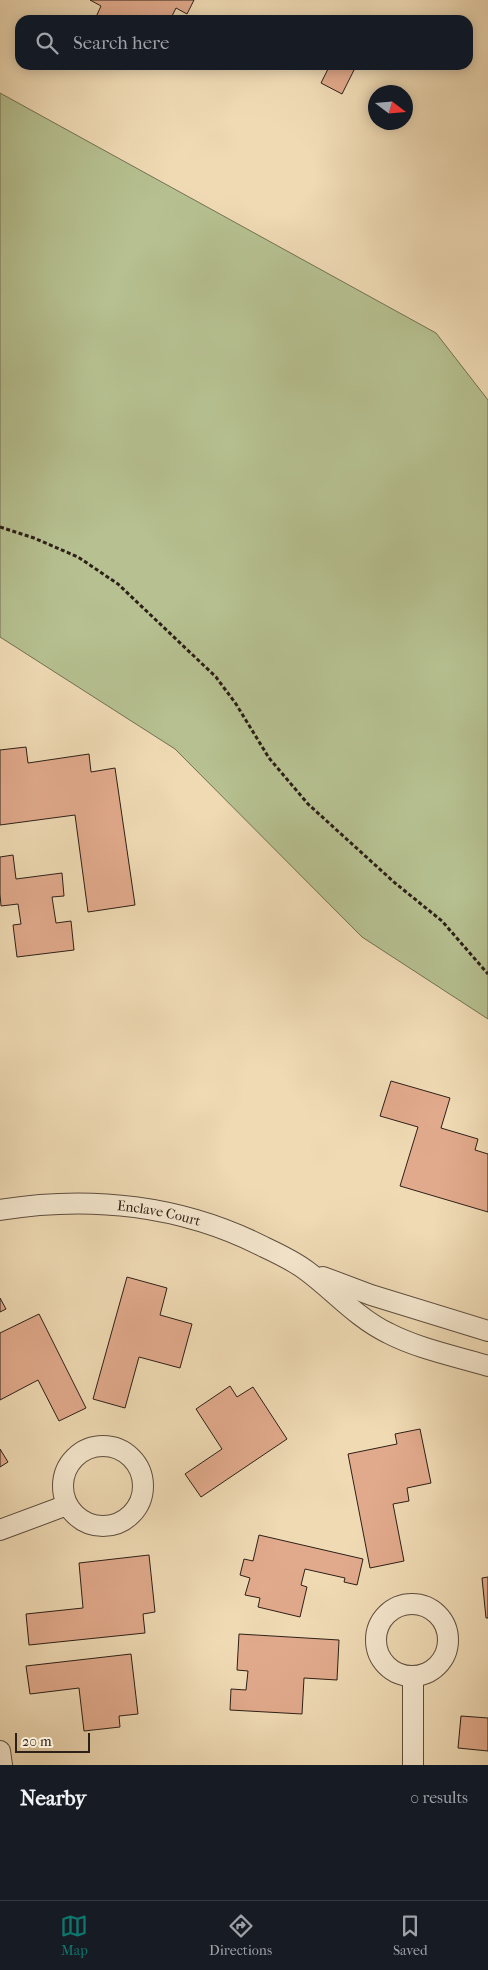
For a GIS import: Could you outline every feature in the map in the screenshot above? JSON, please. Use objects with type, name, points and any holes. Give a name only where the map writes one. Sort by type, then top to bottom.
[{"type":"street","name":"Enclave Court","points":[[0,1210],[50,1203],[100,1203],[150,1208],[199,1220],[246,1237],[307,1271],[371,1295],[488,1331]]},
{"type":"street","name":"Enclave Court","points":[[307,1271],[363,1318],[387,1333],[488,1366]]},
{"type":"street","points":[[99,1446],[114,1448],[128,1456],[138,1468],[142,1483],[141,1498],[133,1512],[121,1522],[106,1526],[91,1525],[77,1517],[67,1505],[63,1490],[64,1474],[72,1461],[84,1451],[99,1446]]},
{"type":"street","points":[[0,1530],[67,1505]]},
{"type":"street","points":[[413,1676],[413,1765]]},
{"type":"street","points":[[0,1750],[2,1765]]},
{"type":"path","points":[[0,527],[34,538],[78,557],[118,584],[216,677],[236,704],[269,758],[308,804],[368,860],[442,921],[488,974]]},
{"type":"green space","points":[[0,93],[436,333],[488,400],[488,1019],[362,937],[175,749],[0,637]]},
{"type":"building","points":[[90,0],[194,0],[187,14],[176,8],[172,15],[97,15],[101,6]]},
{"type":"building","points":[[328,70],[354,70],[342,94],[321,83]]},
{"type":"building","points":[[26,747],[28,763],[89,754],[91,772],[115,768],[135,905],[88,912],[75,815],[0,825],[0,750]]},
{"type":"building","points":[[13,855],[16,879],[62,873],[64,896],[52,897],[56,923],[71,921],[74,950],[17,957],[13,925],[21,924],[18,904],[1,906],[0,894],[0,857]]},
{"type":"building","points":[[391,1081],[450,1098],[441,1128],[478,1139],[475,1150],[488,1154],[488,1212],[400,1186],[418,1127],[380,1116]]},
{"type":"building","points":[[127,1277],[167,1288],[160,1315],[192,1324],[180,1368],[139,1357],[125,1408],[93,1399]]},
{"type":"building","points":[[0,1298],[6,1309],[0,1312]]},
{"type":"building","points":[[39,1314],[86,1408],[59,1421],[38,1380],[0,1400],[0,1333]]},
{"type":"building","points":[[230,1386],[237,1397],[253,1387],[287,1439],[201,1497],[185,1474],[222,1449],[196,1409]]},
{"type":"building","points":[[420,1429],[431,1483],[407,1488],[409,1501],[393,1504],[404,1561],[370,1568],[348,1454],[397,1444],[395,1434]]},
{"type":"building","points":[[0,1449],[8,1462],[0,1467]]},
{"type":"building","points":[[259,1535],[363,1559],[357,1585],[344,1582],[345,1578],[305,1569],[301,1585],[307,1587],[300,1617],[258,1607],[260,1598],[245,1595],[250,1578],[240,1575],[244,1559],[253,1561]]},
{"type":"building","points":[[149,1555],[155,1612],[143,1614],[145,1633],[29,1645],[26,1614],[83,1608],[79,1563]]},
{"type":"building","points":[[488,1577],[488,1618],[486,1618],[482,1578]]},
{"type":"building","points":[[239,1634],[339,1640],[337,1680],[304,1678],[302,1714],[230,1710],[231,1689],[246,1690],[248,1671],[237,1670]]},
{"type":"building","points":[[131,1654],[138,1714],[119,1716],[120,1727],[84,1731],[79,1688],[30,1694],[26,1666]]},
{"type":"building","points":[[461,1716],[488,1718],[488,1751],[458,1748]]}]
